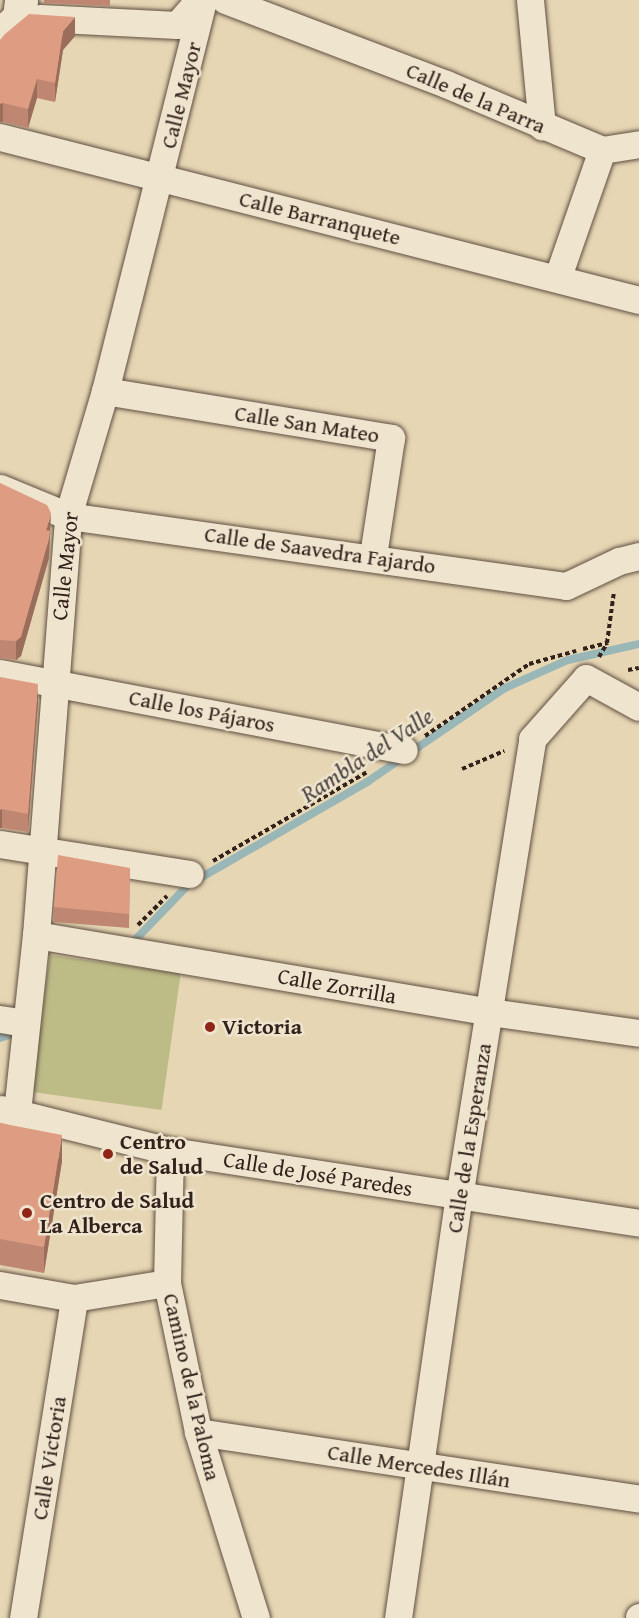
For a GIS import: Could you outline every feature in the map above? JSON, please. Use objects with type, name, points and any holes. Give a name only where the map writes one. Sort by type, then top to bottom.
[{"type":"street","points":[[13,18],[177,25],[199,0]]},
{"type":"street","name":"Calle Mayor","points":[[8,1110],[13,1021],[36,935],[68,516],[105,391],[160,179],[203,0]]},
{"type":"street","name":"Calle de la Parra","points":[[225,0],[446,84],[602,150]]},
{"type":"street","points":[[530,0],[542,126]]},
{"type":"street","name":"Calle Barranquete","points":[[0,137],[160,179],[558,276],[639,300]]},
{"type":"street","points":[[558,276],[602,150],[639,144]]},
{"type":"street","name":"Calle San Mateo","points":[[105,391],[391,438],[373,556]]},
{"type":"street","name":"Calle de Saavedra Fajardo","points":[[0,489],[68,516],[373,556],[566,586],[619,561],[639,556]]},
{"type":"street","name":"Calle los Pájaros","points":[[0,673],[404,750]]},
{"type":"street","points":[[532,739],[586,678],[639,707]]},
{"type":"street","name":"Calle de la Esperanza","points":[[398,1618],[459,1197],[532,739]]},
{"type":"street","points":[[0,844],[189,874]]},
{"type":"street","name":"Calle Zorrilla","points":[[36,935],[490,1012],[639,1033]]},
{"type":"street","name":"Calle de José Paredes","points":[[8,1110],[170,1151],[639,1223]]},
{"type":"street","name":"Camino de la Paloma","points":[[170,1151],[167,1283],[198,1432],[256,1618]]},
{"type":"street","points":[[0,1285],[74,1298],[167,1283]]},
{"type":"street","name":"Calle Victoria","points":[[23,1618],[74,1298]]},
{"type":"street","name":"Calle Mercedes Illán","points":[[198,1432],[639,1499]]},
{"type":"path","points":[[462,769],[532,739]]},
{"type":"shaded area","points":[[50,955],[181,973],[162,1110],[31,1092]]},
{"type":"building","points":[[29,14],[75,17],[63,31],[55,83],[37,79],[28,109],[0,104],[0,40]]},
{"type":"building","points":[[0,483],[47,505],[51,513],[46,530],[50,531],[49,539],[21,637],[16,641],[0,640]]},
{"type":"building","points":[[0,677],[38,684],[28,814],[0,810]]},
{"type":"building","points":[[58,855],[130,868],[129,914],[54,907]]},
{"type":"building","name":"Centro de Salud La Alberca","points":[[0,1123],[62,1135],[44,1247],[0,1239]]},
{"type":"waterway","name":"Rambla del Valle","points":[[137,938],[188,885],[367,782],[505,688],[568,660],[639,644]]},
{"type":"waterway","name":"Rambla del Valle","points":[[0,1038],[9,1035]]},
{"type":"place","name":"Victoria","points":[[210,1027]]},
{"type":"place","name":"Centro de Salud","points":[[108,1154]]},
{"type":"place","name":"Centro de Salud La Alberca","points":[[27,1213]]}]
